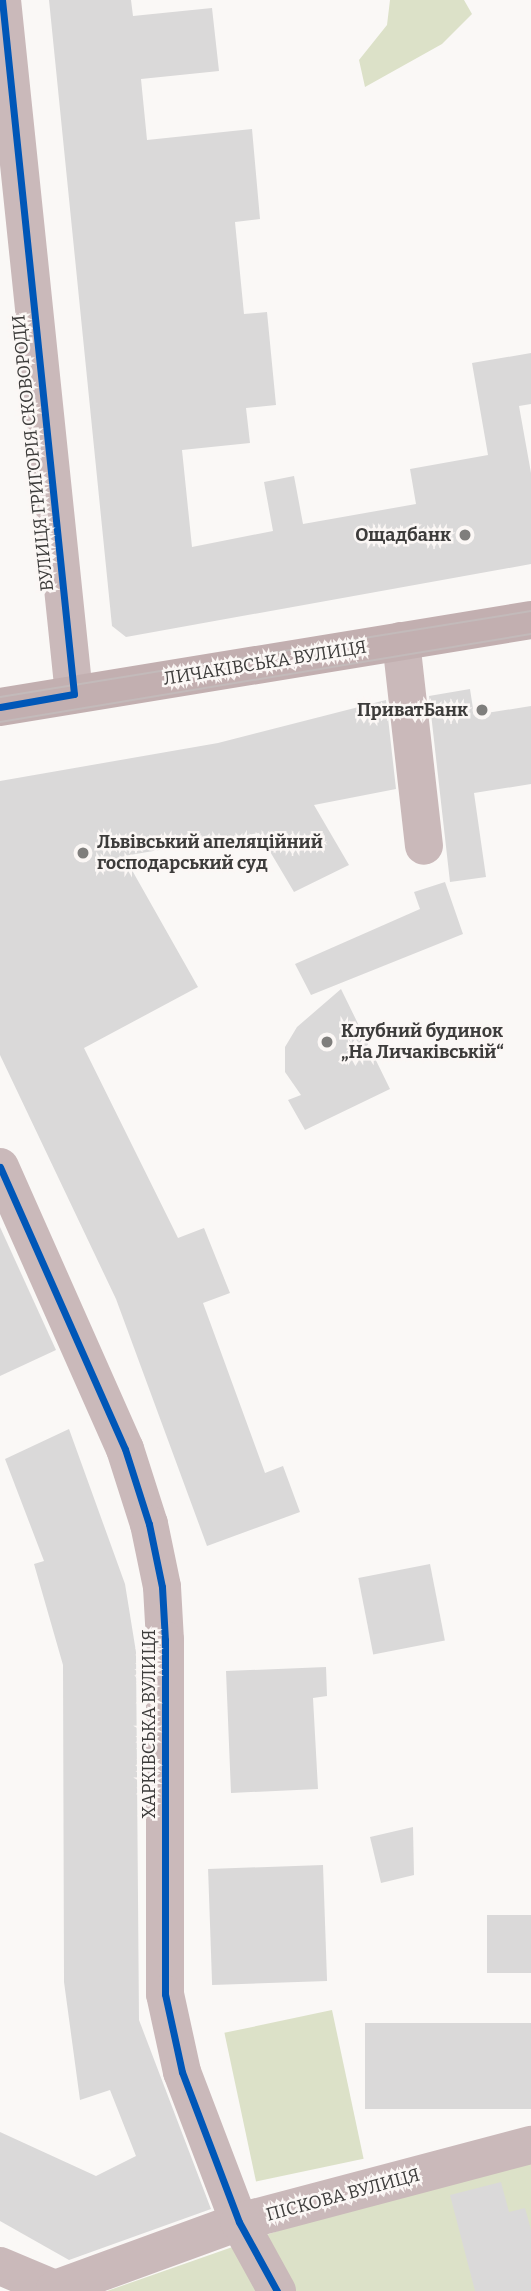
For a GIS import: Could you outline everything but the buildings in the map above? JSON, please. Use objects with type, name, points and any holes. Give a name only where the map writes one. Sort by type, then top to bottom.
[{"type":"main road","name":"ЛИЧАКІВСЬКА ВУЛИЦЯ","points":[[0,707],[531,620]]},
{"type":"street","name":"ВУЛИЦЯ ГРИГОРІЯ СКОВОРОДИ","points":[[2,0],[74,694]]},
{"type":"street","points":[[401,641],[424,846]]},
{"type":"street","name":"ХАРКІВСЬКА ВУЛИЦЯ","points":[[0,1167],[125,1449],[149,1524],[162,1587],[165,1640],[165,1994],[182,2072],[239,2222],[277,2291]]},
{"type":"street","name":"ПІСКОВА ВУЛИЦЯ","points":[[0,2266],[54,2290],[239,2222],[531,2145]]},
{"type":"green space","points":[[390,0],[464,0],[472,14],[442,44],[365,87],[359,60],[387,25]]},
{"type":"green space","points":[[332,2010],[364,2159],[256,2182],[224,2033]]},
{"type":"green space","points":[[531,2155],[531,2291],[107,2291],[292,2226]]},
{"type":"tram line","points":[[0,697],[531,611]]},
{"type":"tram line","points":[[0,722],[531,634]]},
{"type":"cycle path","points":[[0,707],[74,694],[2,0]]},
{"type":"cycle path","points":[[0,1167],[125,1449],[149,1524],[162,1587],[165,1640],[165,1994],[182,2072],[239,2222],[277,2291]]},
{"type":"place","name":"Ощадбанк","points":[[465,535]]},
{"type":"place","name":"ПриватБанк","points":[[482,710]]},
{"type":"place","name":"Львівський апеляційний господарський суд","points":[[83,853]]},
{"type":"place","name":"Клубний будинок „На Личаківській“","points":[[327,1042]]}]
